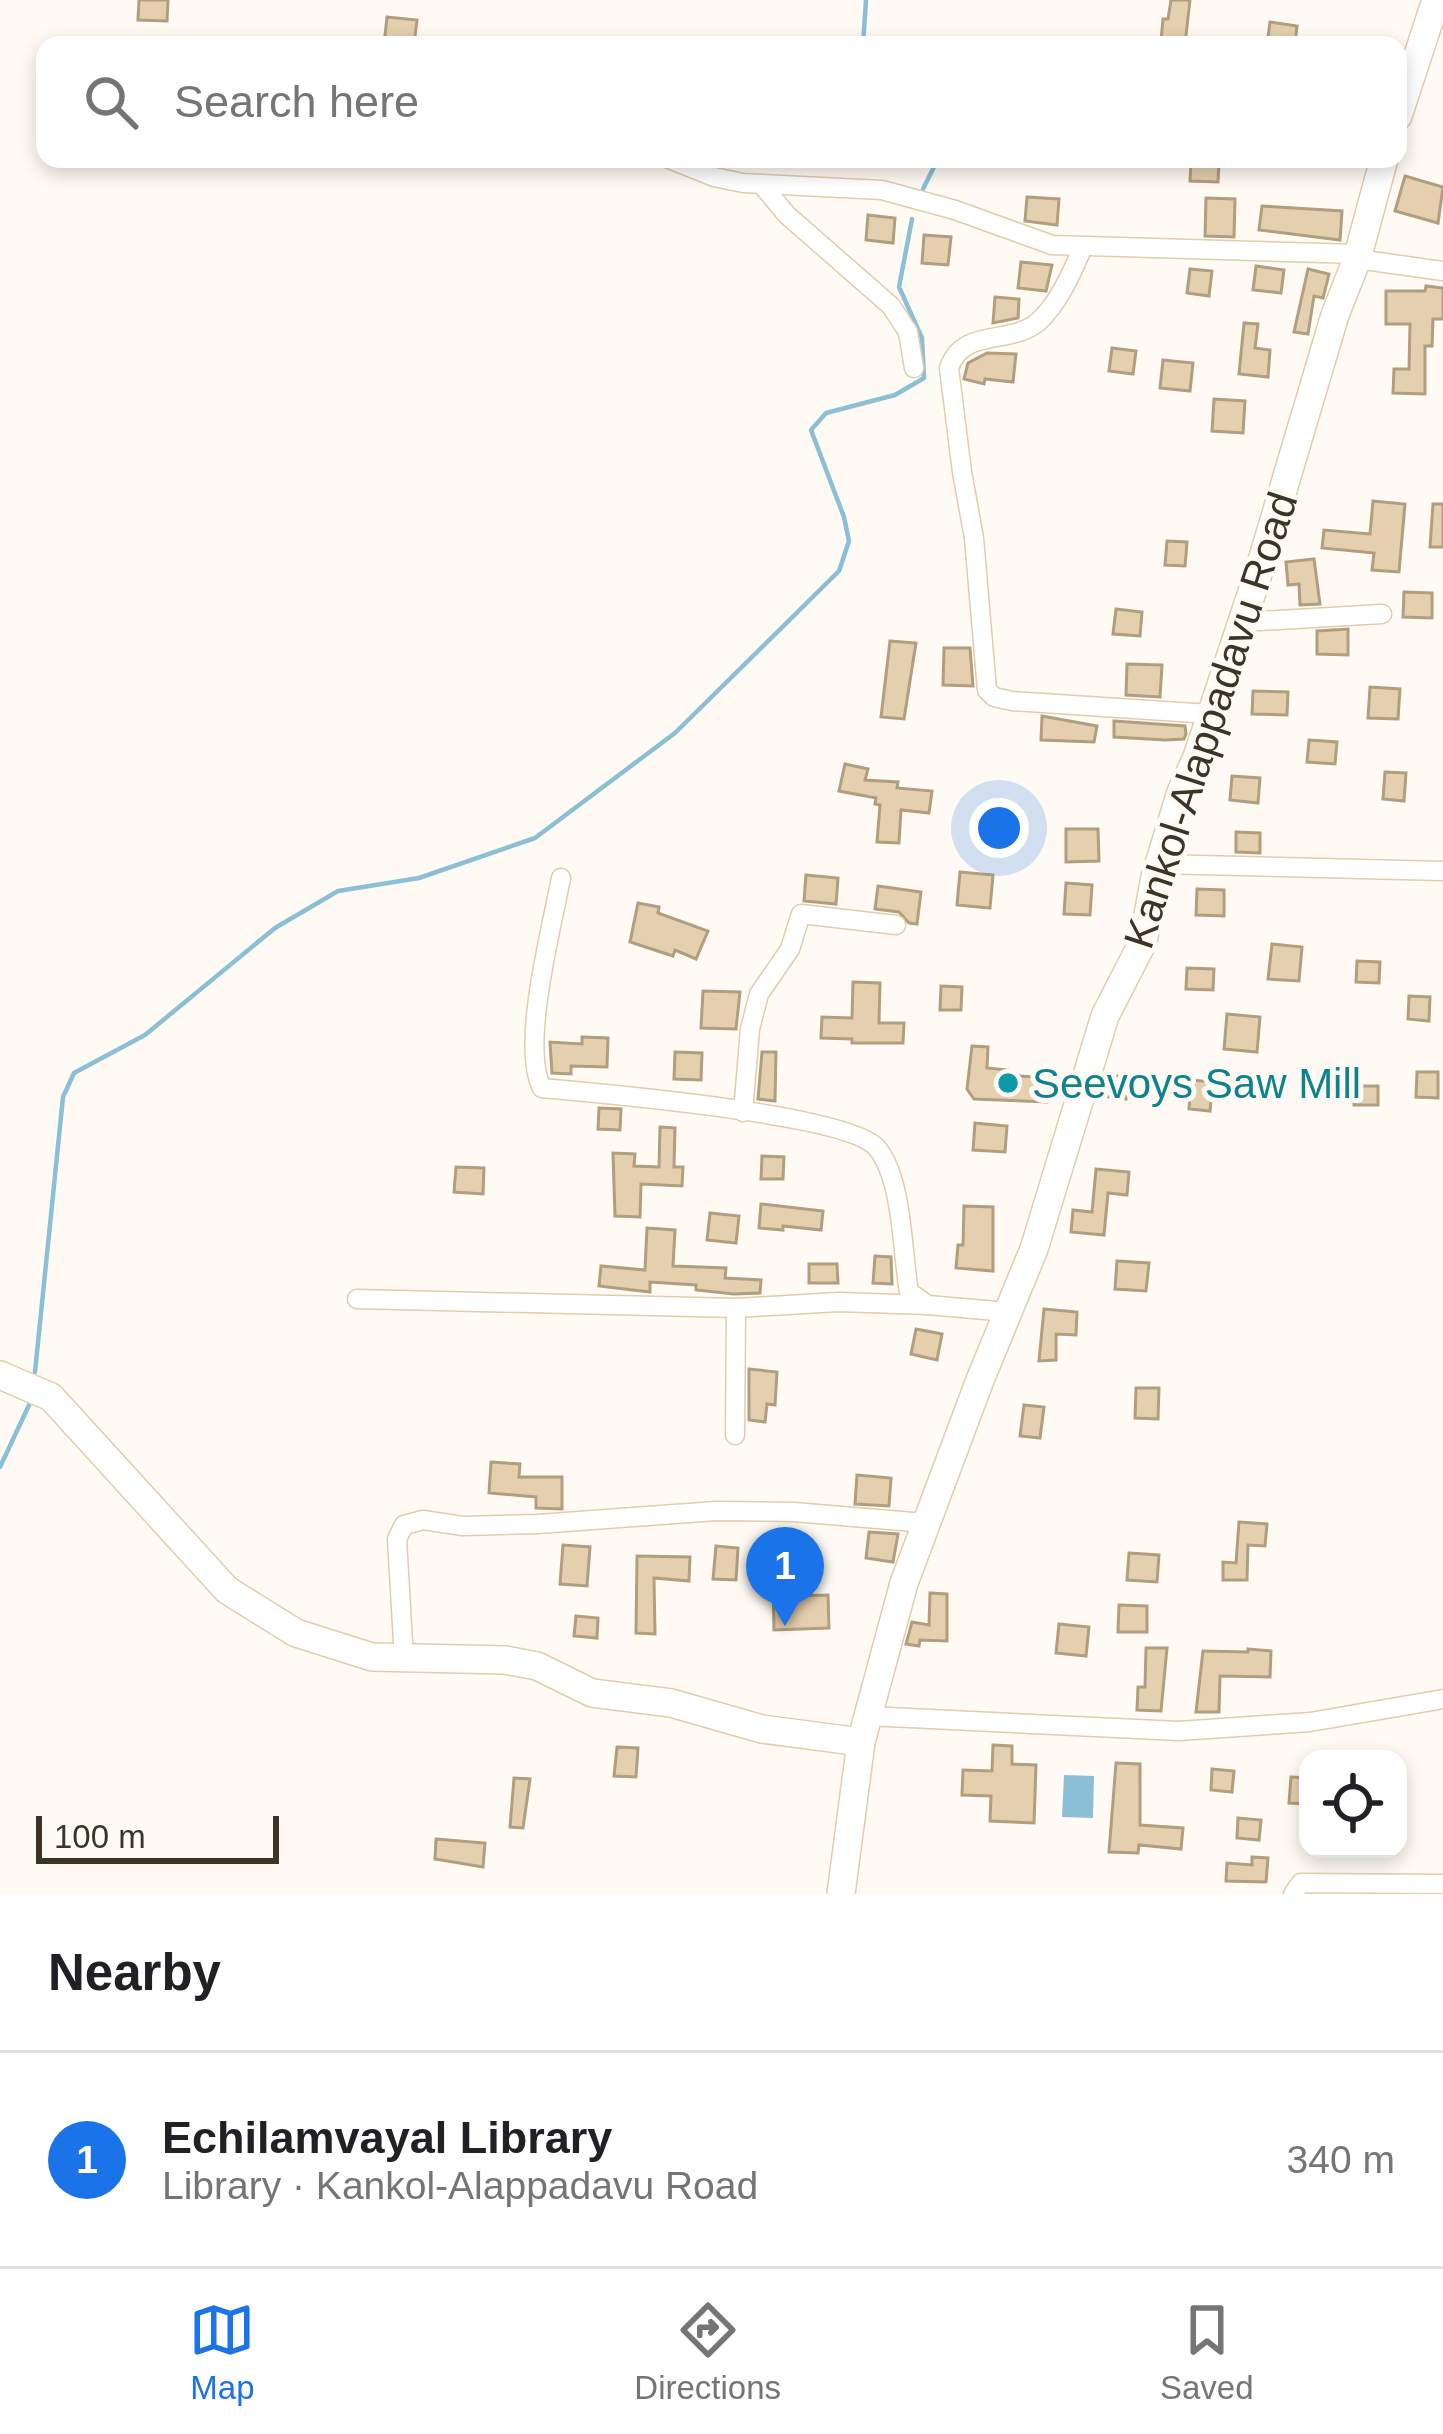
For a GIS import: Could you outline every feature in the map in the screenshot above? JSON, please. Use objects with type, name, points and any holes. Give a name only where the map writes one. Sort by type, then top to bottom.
[{"type":"main road","points":[[1407,90],[1438,2]]},
{"type":"main road","name":"Kankol-Alappadavu Road","points":[[841,1894],[865,1729],[904,1583],[1034,1249],[1105,1016],[1143,942],[1159,864],[1242,622],[1382,168]]},
{"type":"main road","points":[[0,1375],[51,1397],[227,1590],[296,1633],[346,1652],[404,1659],[505,1660],[537,1666],[592,1694],[671,1703],[762,1729],[865,1729]]},
{"type":"street","points":[[692,168],[762,185],[882,190],[955,210],[1038,241],[1083,247],[1158,245],[1358,256],[1443,272]]},
{"type":"street","points":[[762,185],[787,214],[892,306],[908,332],[914,368]]},
{"type":"street","points":[[1083,247],[1066,284],[1038,321],[1018,333],[972,340],[953,356],[950,368],[974,538],[987,690],[1012,701],[1210,714]]},
{"type":"street","points":[[1242,622],[1382,614]]},
{"type":"street","points":[[1159,864],[1443,871]]},
{"type":"street","points":[[561,878],[535,1040],[534,1072],[542,1088],[742,1112],[847,1131],[876,1147],[901,1213],[908,1292],[928,1305]]},
{"type":"street","points":[[742,1112],[750,1030],[759,994],[790,949],[801,914],[896,925]]},
{"type":"street","points":[[357,1299],[736,1308],[838,1302],[1008,1312]]},
{"type":"street","points":[[735,1435],[736,1308]]},
{"type":"street","points":[[404,1659],[398,1539],[404,1525],[423,1520],[463,1526],[538,1524],[716,1511],[926,1523]]},
{"type":"street","points":[[865,1729],[1179,1731],[1310,1722],[1443,1699]]},
{"type":"street","points":[[1293,1894],[1301,1882],[1443,1884]]},
{"type":"water","points":[[1064,1775],[1094,1776],[1093,1818],[1062,1817]]},
{"type":"building","points":[[139,0],[168,0],[167,21],[138,20]]},
{"type":"building","points":[[1171,0],[1190,0],[1186,36],[1161,36],[1163,19],[1168,19]]},
{"type":"building","points":[[387,17],[417,20],[415,36],[385,36]]},
{"type":"building","points":[[1270,22],[1297,26],[1296,36],[1268,36]]},
{"type":"building","points":[[1191,168],[1219,168],[1218,182],[1190,181]]},
{"type":"building","points":[[1405,176],[1443,187],[1438,223],[1395,211]]},
{"type":"building","points":[[1027,197],[1059,199],[1057,225],[1025,221]]},
{"type":"building","points":[[1206,198],[1235,199],[1234,237],[1205,236]]},
{"type":"building","points":[[1262,206],[1342,211],[1340,240],[1259,230]]},
{"type":"building","points":[[868,215],[895,218],[893,243],[866,240]]},
{"type":"building","points":[[924,235],[951,237],[948,265],[922,263]]},
{"type":"building","points":[[1021,262],[1052,265],[1046,291],[1018,288]]},
{"type":"building","points":[[1256,266],[1284,270],[1281,293],[1253,290]]},
{"type":"building","points":[[1190,269],[1212,271],[1209,296],[1187,293]]},
{"type":"building","points":[[1308,269],[1329,274],[1323,298],[1314,296],[1308,334],[1294,332]]},
{"type":"building","points":[[1426,286],[1443,288],[1443,319],[1433,319],[1432,346],[1425,346],[1425,394],[1393,393],[1394,369],[1409,369],[1410,324],[1386,324],[1386,291],[1425,291]]},
{"type":"building","points":[[995,297],[1019,299],[1018,318],[993,323]]},
{"type":"building","points":[[1244,323],[1258,324],[1255,348],[1270,350],[1268,377],[1239,374]]},
{"type":"building","points":[[1112,348],[1136,351],[1133,374],[1109,371]]},
{"type":"building","points":[[987,353],[1016,354],[1013,382],[985,379],[984,384],[964,379],[968,363]]},
{"type":"building","points":[[1163,360],[1193,363],[1190,391],[1160,388]]},
{"type":"building","points":[[1214,399],[1245,401],[1243,433],[1212,431]]},
{"type":"building","points":[[1373,501],[1405,504],[1399,572],[1372,570],[1374,553],[1322,548],[1324,530],[1370,534]]},
{"type":"building","points":[[1433,504],[1443,504],[1443,547],[1430,547]]},
{"type":"building","points":[[1167,541],[1187,542],[1185,566],[1165,565]]},
{"type":"building","points":[[1314,559],[1320,604],[1300,605],[1299,584],[1288,585],[1286,562]]},
{"type":"building","points":[[1404,592],[1432,593],[1432,618],[1403,617]]},
{"type":"building","points":[[1116,609],[1142,612],[1140,636],[1113,634]]},
{"type":"building","points":[[1348,629],[1348,655],[1317,654],[1317,631]]},
{"type":"building","points":[[890,641],[916,643],[904,719],[881,717]]},
{"type":"building","points":[[944,648],[970,648],[973,686],[943,685]]},
{"type":"building","points":[[1127,664],[1162,665],[1160,697],[1126,695]]},
{"type":"building","points":[[1370,687],[1400,689],[1398,719],[1368,718]]},
{"type":"building","points":[[1253,691],[1288,692],[1287,715],[1252,714]]},
{"type":"building","points":[[1042,716],[1097,726],[1094,742],[1041,740]]},
{"type":"building","points":[[1114,721],[1185,726],[1186,734],[1184,739],[1165,740],[1114,737]]},
{"type":"building","points":[[1309,740],[1337,742],[1335,764],[1307,762]]},
{"type":"building","points":[[845,764],[868,769],[865,780],[932,791],[929,813],[901,810],[899,843],[877,842],[880,805],[875,804],[876,798],[839,791]]},
{"type":"building","points":[[1385,772],[1406,773],[1404,801],[1383,799]]},
{"type":"building","points":[[1232,776],[1260,778],[1258,803],[1230,800]]},
{"type":"building","points":[[1066,829],[1098,829],[1099,861],[1066,862]]},
{"type":"building","points":[[1236,832],[1260,833],[1260,853],[1236,852]]},
{"type":"building","points":[[960,872],[993,875],[990,908],[957,905]]},
{"type":"building","points":[[806,875],[838,878],[836,904],[804,901]]},
{"type":"building","points":[[1066,883],[1092,885],[1090,915],[1064,914]]},
{"type":"building","points":[[878,886],[921,892],[917,924],[909,923],[899,912],[875,909]]},
{"type":"building","points":[[1197,889],[1224,890],[1224,916],[1196,915]]},
{"type":"building","points":[[638,903],[659,907],[658,913],[708,931],[696,959],[630,942]]},
{"type":"building","points":[[1272,944],[1302,947],[1299,981],[1268,979]]},
{"type":"building","points":[[1357,961],[1380,962],[1379,983],[1356,982]]},
{"type":"building","points":[[1187,968],[1214,969],[1213,990],[1186,989]]},
{"type":"building","points":[[853,982],[880,983],[879,1023],[904,1023],[903,1043],[821,1038],[822,1017],[852,1018]]},
{"type":"building","points":[[941,986],[962,987],[961,1010],[940,1010]]},
{"type":"building","points":[[703,991],[740,992],[736,1029],[701,1028]]},
{"type":"building","points":[[1409,996],[1430,997],[1429,1021],[1408,1019]]},
{"type":"building","points":[[1227,1014],[1260,1017],[1257,1052],[1224,1049]]},
{"type":"building","points":[[582,1037],[608,1038],[607,1067],[571,1066],[571,1074],[552,1073],[550,1042],[582,1044]]},
{"type":"building","name":"Seevoys Saw Mill","points":[[972,1046],[988,1047],[987,1068],[1008,1070],[1007,1075],[1048,1078],[1047,1102],[974,1099],[967,1089]]},
{"type":"building","points":[[675,1052],[702,1053],[701,1080],[674,1079]]},
{"type":"building","points":[[762,1052],[776,1052],[775,1101],[758,1099]]},
{"type":"building","points":[[1417,1072],[1438,1072],[1438,1098],[1416,1097]]},
{"type":"building","points":[[1106,1075],[1128,1077],[1126,1099],[1102,1096]]},
{"type":"building","points":[[1191,1080],[1213,1082],[1210,1111],[1189,1109]]},
{"type":"building","points":[[1354,1086],[1378,1086],[1378,1105],[1354,1105]]},
{"type":"building","points":[[599,1108],[621,1109],[620,1130],[598,1129]]},
{"type":"building","points":[[975,1123],[1007,1126],[1005,1152],[973,1150]]},
{"type":"building","points":[[660,1127],[675,1128],[674,1167],[683,1167],[682,1186],[641,1184],[640,1217],[615,1216],[613,1153],[635,1154],[634,1166],[659,1167]]},
{"type":"building","points":[[762,1156],[784,1157],[783,1179],[761,1179]]},
{"type":"building","points":[[456,1167],[484,1168],[483,1194],[454,1192]]},
{"type":"building","points":[[1096,1169],[1129,1172],[1127,1195],[1108,1193],[1104,1235],[1071,1232],[1073,1210],[1092,1212]]},
{"type":"building","points":[[761,1204],[823,1211],[821,1230],[759,1228]]},
{"type":"building","points":[[964,1206],[993,1207],[993,1271],[956,1268],[958,1245],[963,1245]]},
{"type":"building","points":[[710,1213],[739,1216],[736,1243],[707,1240]]},
{"type":"building","points":[[647,1228],[675,1230],[673,1266],[726,1268],[725,1278],[761,1280],[760,1293],[650,1282],[650,1292],[599,1286],[601,1266],[645,1270]]},
{"type":"building","points":[[875,1256],[891,1257],[892,1284],[873,1283]]},
{"type":"building","points":[[1117,1261],[1149,1263],[1146,1291],[1115,1289]]},
{"type":"building","points":[[809,1264],[837,1264],[838,1283],[809,1283]]},
{"type":"building","points":[[1044,1309],[1077,1312],[1076,1335],[1056,1334],[1056,1360],[1039,1361]]},
{"type":"building","points":[[916,1329],[942,1334],[937,1360],[911,1354]]},
{"type":"building","points":[[749,1369],[777,1372],[775,1405],[767,1404],[765,1422],[749,1420]]},
{"type":"building","points":[[1136,1388],[1159,1388],[1158,1419],[1135,1418]]},
{"type":"building","points":[[1024,1405],[1044,1407],[1040,1438],[1020,1436]]},
{"type":"building","points":[[491,1462],[520,1464],[519,1477],[562,1477],[562,1509],[536,1508],[536,1497],[489,1493]]},
{"type":"building","points":[[857,1475],[891,1478],[889,1506],[855,1504]]},
{"type":"building","points":[[1239,1522],[1267,1524],[1265,1546],[1248,1545],[1247,1580],[1223,1580],[1223,1562],[1236,1563]]},
{"type":"building","points":[[869,1532],[898,1534],[893,1562],[866,1558]]},
{"type":"building","points":[[563,1545],[590,1547],[587,1586],[560,1584]]},
{"type":"building","points":[[716,1546],[738,1548],[736,1580],[713,1579]]},
{"type":"building","points":[[768,1553],[794,1555],[790,1596],[828,1595],[829,1628],[774,1630],[773,1580],[765,1579]]},
{"type":"building","points":[[1129,1553],[1159,1555],[1157,1582],[1127,1580]]},
{"type":"building","points":[[637,1556],[690,1557],[689,1581],[654,1578],[655,1634],[636,1633]]},
{"type":"building","points":[[930,1593],[947,1594],[947,1641],[906,1644],[912,1622],[929,1625]]},
{"type":"building","points":[[1119,1605],[1147,1606],[1147,1632],[1118,1632]]},
{"type":"building","points":[[576,1616],[598,1618],[597,1638],[574,1636]]},
{"type":"building","points":[[1059,1624],[1089,1627],[1086,1656],[1056,1653]]},
{"type":"building","points":[[1146,1648],[1167,1648],[1161,1711],[1137,1710],[1138,1687],[1145,1687]]},
{"type":"building","points":[[1203,1651],[1271,1651],[1270,1677],[1220,1676],[1219,1712],[1196,1712]]},
{"type":"building","points":[[993,1745],[1012,1746],[1012,1764],[1036,1765],[1034,1823],[990,1821],[991,1796],[962,1795],[963,1770],[992,1771]]},
{"type":"building","points":[[617,1747],[638,1748],[636,1777],[614,1776]]},
{"type":"building","points":[[1116,1763],[1140,1764],[1140,1825],[1183,1828],[1181,1849],[1139,1845],[1138,1853],[1109,1852]]},
{"type":"building","points":[[1212,1769],[1234,1771],[1232,1792],[1211,1790]]},
{"type":"building","points":[[1291,1777],[1299,1777],[1299,1804],[1289,1803]]},
{"type":"building","points":[[514,1778],[530,1779],[523,1828],[510,1827]]},
{"type":"building","points":[[1238,1818],[1261,1820],[1259,1840],[1237,1838]]},
{"type":"building","points":[[436,1839],[485,1843],[483,1867],[435,1859]]},
{"type":"building","points":[[1252,1857],[1268,1858],[1266,1882],[1226,1881],[1227,1863],[1252,1865]]},
{"type":"waterway","points":[[864,36],[866,0]]},
{"type":"waterway","points":[[923,189],[934,168]]},
{"type":"waterway","points":[[35,1372],[63,1097],[74,1073],[145,1035],[275,928],[338,891],[419,878],[535,838],[675,733],[839,571],[849,541],[811,430],[826,413],[895,395],[924,378],[922,338],[899,287],[912,219]]},
{"type":"waterway","points":[[0,1467],[30,1403]]},
{"type":"place","name":"Seevoys Saw Mill","points":[[1008,1083]]},
{"type":"place","name":"Echilamvayal Library","points":[[785,1626]]}]
